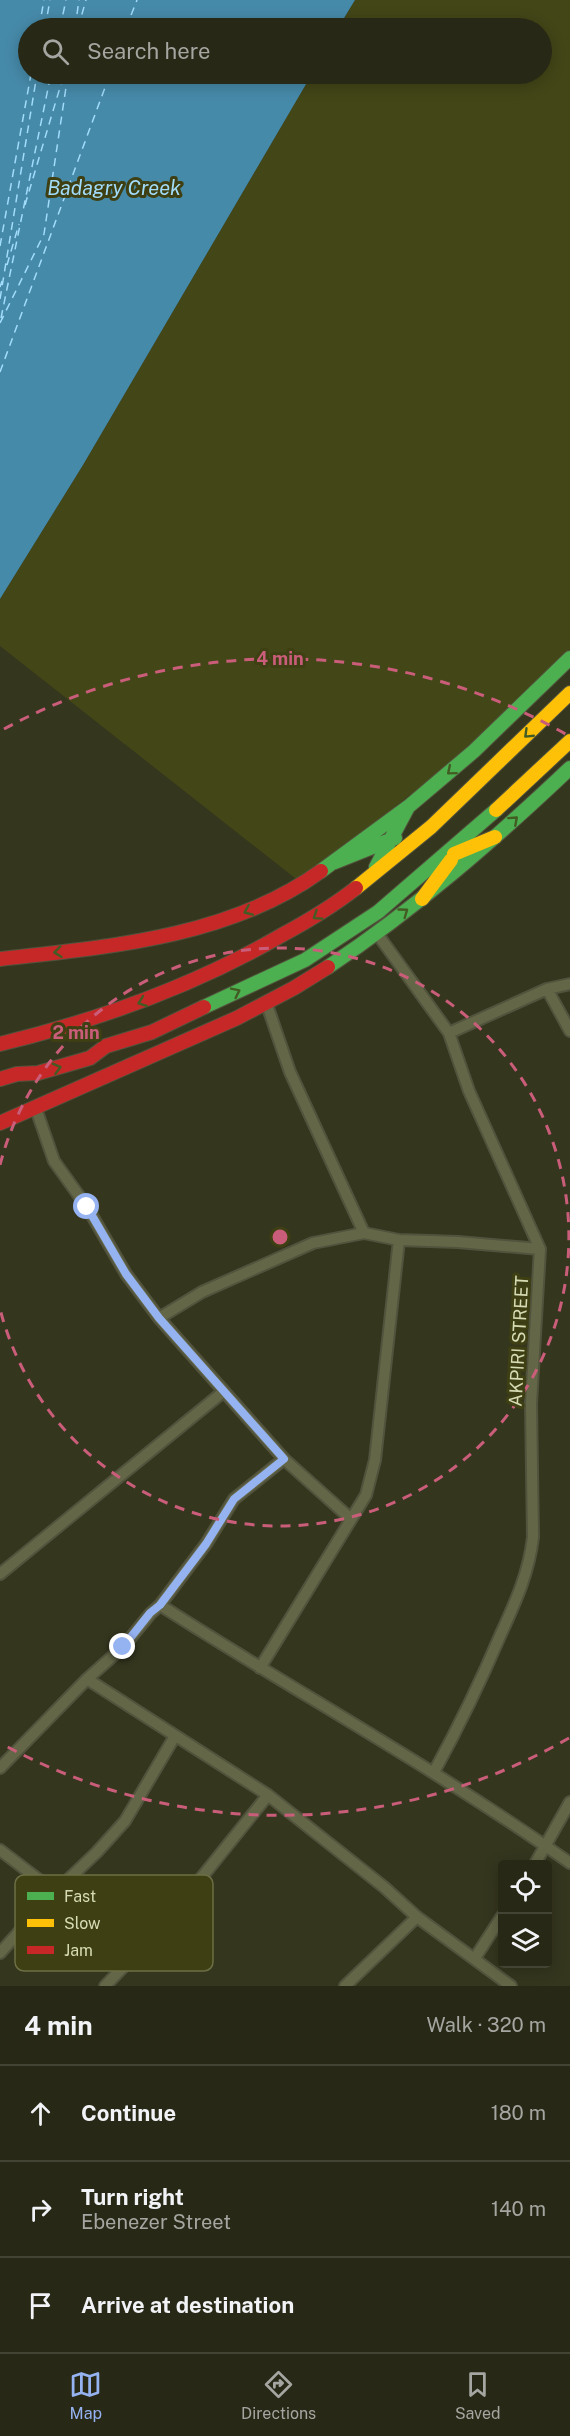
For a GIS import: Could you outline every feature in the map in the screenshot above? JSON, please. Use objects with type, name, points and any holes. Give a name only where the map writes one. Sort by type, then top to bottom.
[{"type":"main road","points":[[0,959],[91,949],[169,935],[239,914],[293,891],[408,807],[474,751],[570,658]]},
{"type":"main road","points":[[0,1044],[49,1032],[169,992],[255,952],[313,918],[351,892],[431,827],[570,693]]},
{"type":"main road","points":[[0,1079],[17,1074],[38,1073],[90,1058],[106,1046],[152,1032],[305,960],[361,924],[415,881],[481,824],[570,741]]},
{"type":"main road","points":[[0,1123],[184,1042],[312,977],[422,899],[567,776]]},
{"type":"main road","points":[[351,892],[375,868],[408,807]]},
{"type":"main road","points":[[422,899],[481,824]]},
{"type":"main road","points":[[335,862],[391,839],[431,827]]},
{"type":"main road","points":[[415,881],[456,853],[495,837]]},
{"type":"street","name":"AKPIRI STREET","points":[[376,932],[449,1034],[469,1092],[540,1249],[531,1403],[533,1537],[531,1558],[523,1583],[470,1706],[434,1772]]},
{"type":"street","points":[[449,1034],[547,989],[570,984]]},
{"type":"street","points":[[547,989],[570,1031]]},
{"type":"street","points":[[266,1002],[290,1072],[364,1233]]},
{"type":"street","points":[[36,1109],[54,1161],[87,1207],[126,1274],[159,1318],[284,1459],[351,1519]]},
{"type":"street","points":[[159,1318],[202,1292],[313,1243],[364,1233],[399,1240],[540,1249]]},
{"type":"street","points":[[260,1668],[366,1495],[375,1460],[399,1240]]},
{"type":"street","points":[[0,1574],[223,1392]]},
{"type":"street","points":[[0,1768],[87,1679],[123,1647],[150,1613],[160,1605],[206,1544],[234,1499],[284,1459]]},
{"type":"street","points":[[160,1605],[434,1772],[570,1863]]},
{"type":"street","points":[[87,1679],[268,1795],[384,1887],[417,1917],[511,1986]]},
{"type":"street","points":[[73,1875],[125,1821],[175,1736]]},
{"type":"street","points":[[204,1875],[268,1795]]},
{"type":"street","points":[[538,1860],[570,1802]]},
{"type":"street","points":[[0,1850],[33,1875]]},
{"type":"street","points":[[345,1986],[417,1917]]},
{"type":"street","points":[[475,1958],[498,1922]]},
{"type":"street","points":[[0,1953],[15,1936]]},
{"type":"street","points":[[105,1986],[119,1971]]},
{"type":"shaded area","points":[[355,0],[570,0],[570,661],[536,695],[300,882],[0,646],[0,599],[83,465],[306,84],[552,84],[552,18],[344,18]]},
{"type":"water","name":"Badagry Creek","points":[[0,0],[355,0],[344,18],[18,18],[18,84],[306,84],[83,465],[0,599]]},
{"type":"ferry route","points":[[41,18],[44,0]]},
{"type":"ferry route","points":[[47,18],[50,0]]},
{"type":"ferry route","points":[[62,18],[66,0]]},
{"type":"ferry route","points":[[76,18],[79,0]]},
{"type":"ferry route","points":[[81,18],[86,0]]},
{"type":"ferry route","points":[[130,18],[137,0]]},
{"type":"ferry route","points":[[0,246],[29,84]]},
{"type":"ferry route","points":[[0,299],[35,84]]},
{"type":"ferry route","points":[[1,318],[49,84]]},
{"type":"ferry route","points":[[25,205],[61,84]]},
{"type":"ferry route","points":[[0,323],[44,234],[66,84]]},
{"type":"ferry route","points":[[0,372],[106,84]]},
{"type":"ferry route","points":[[7,265],[19,224]]},
{"type":"ferry route","points":[[0,287],[2,281]]},
{"type":"traffic: fast","points":[[321,871],[408,807],[474,751],[570,658]]},
{"type":"traffic: fast","points":[[328,967],[423,898],[570,768]]},
{"type":"traffic: fast","points":[[376,867],[408,807]]},
{"type":"traffic: fast","points":[[204,1007],[305,960],[378,912],[496,810]]},
{"type":"traffic: fast","points":[[335,862],[395,838]]},
{"type":"traffic: slow","points":[[356,888],[431,827],[570,693]]},
{"type":"traffic: slow","points":[[496,810],[570,741]]},
{"type":"traffic: slow","points":[[454,854],[495,837]]},
{"type":"traffic: slow","points":[[422,899],[451,860]]},
{"type":"traffic: jam","points":[[0,959],[125,943],[208,925],[248,911],[286,893],[321,871]]},
{"type":"traffic: jam","points":[[0,1044],[73,1024],[180,986],[292,930],[356,888]]},
{"type":"traffic: jam","points":[[0,1123],[237,1018],[328,967]]},
{"type":"traffic: jam","points":[[0,1079],[17,1074],[38,1073],[90,1058],[106,1046],[152,1032],[204,1007]]},
{"type":"route","points":[[87,1207],[126,1274],[159,1318],[284,1459],[234,1499],[206,1544],[160,1605],[150,1613],[123,1647]]}]
